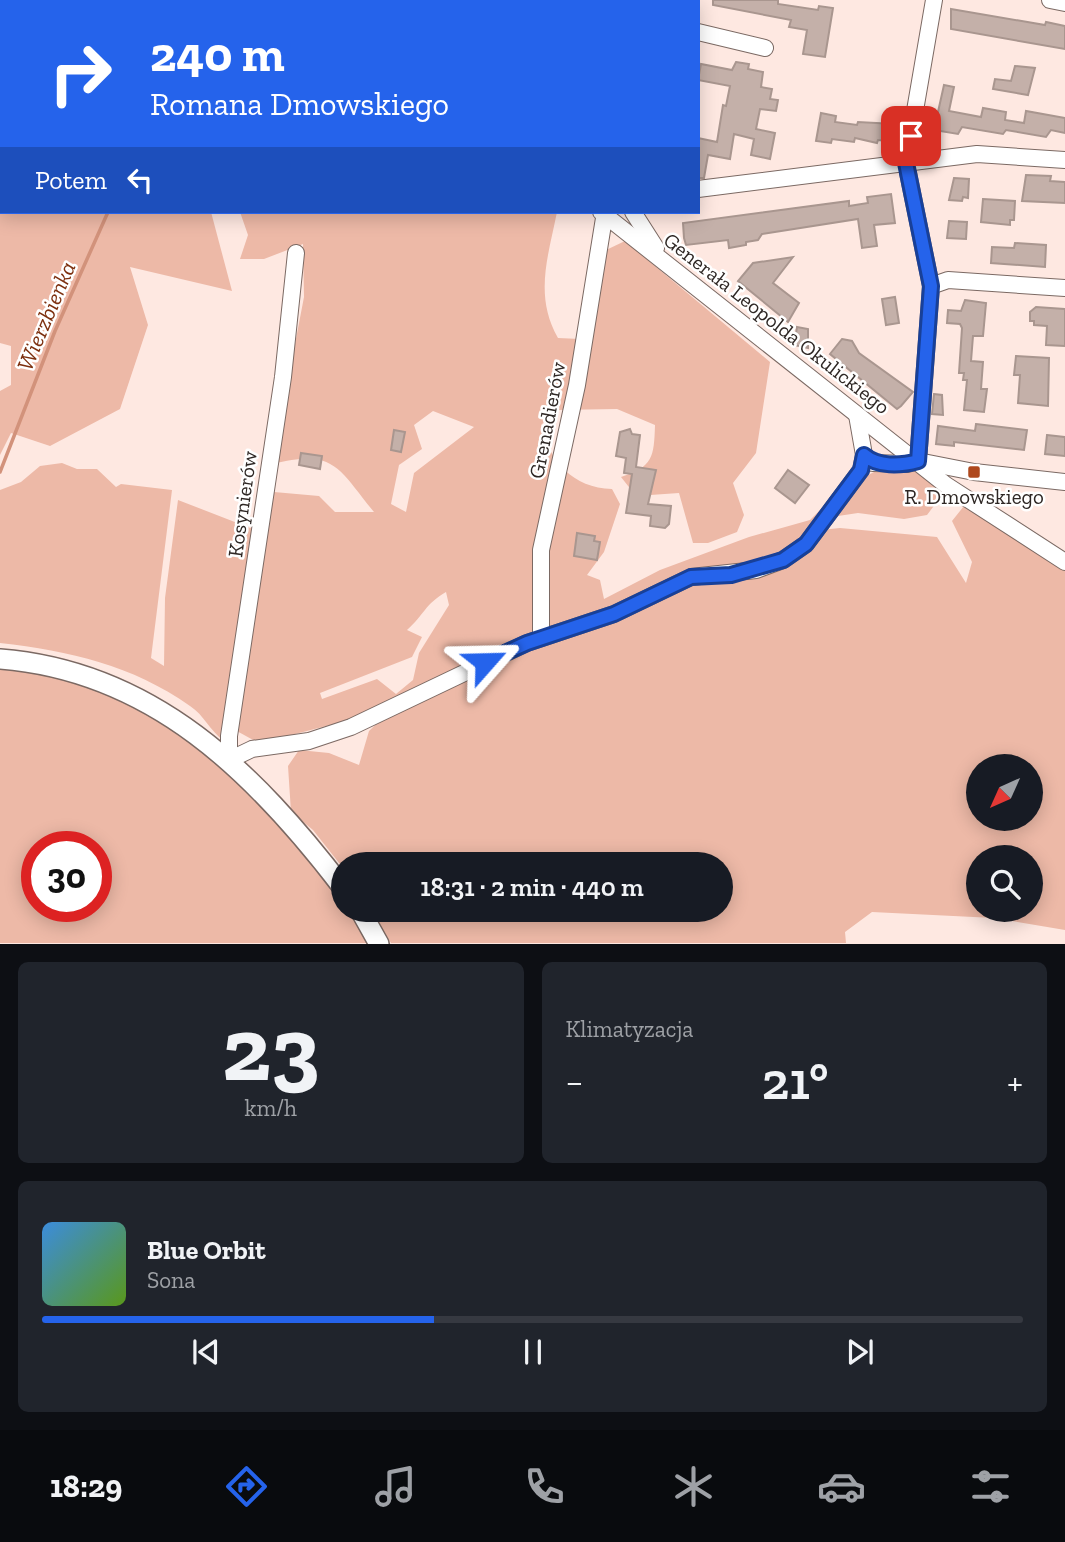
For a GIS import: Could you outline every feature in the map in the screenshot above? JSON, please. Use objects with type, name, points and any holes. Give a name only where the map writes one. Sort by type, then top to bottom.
[{"type":"street","points":[[918,461],[931,286],[906,163],[934,0]]},
{"type":"street","points":[[1050,0],[1065,3]]},
{"type":"street","points":[[700,32],[765,48]]},
{"type":"street","points":[[700,189],[977,154],[1065,160]]},
{"type":"street","name":"Grenadierów","points":[[541,638],[541,550],[577,385],[603,214]]},
{"type":"street","name":"Generała Leopolda Okulickiego","points":[[604,214],[964,498],[1065,562]]},
{"type":"street","points":[[634,214],[668,264]]},
{"type":"street","name":"Kosynierów","points":[[229,760],[229,737],[283,377],[296,253]]},
{"type":"street","points":[[931,286],[948,280],[1065,288]]},
{"type":"street","points":[[229,760],[252,749],[309,741],[351,727],[541,638],[614,614],[691,577],[743,572],[783,560],[806,544],[861,470],[864,455],[858,415]]},
{"type":"street","points":[[864,455],[873,463],[906,464],[918,461],[1065,482]]},
{"type":"street","points":[[0,659],[78,674],[138,697],[184,724],[229,760],[279,812],[331,874]]},
{"type":"street","points":[[366,922],[379,943]]},
{"type":"shaded area","points":[[0,214],[212,214],[232,291],[130,267],[148,325],[120,409],[50,446],[11,433],[0,455],[0,391],[11,385],[11,346],[0,343]]},
{"type":"shaded area","points":[[241,214],[557,214],[547,261],[545,292],[546,307],[558,338],[580,339],[604,251],[625,241],[770,362],[756,453],[733,483],[744,515],[737,532],[708,543],[693,543],[679,493],[636,496],[621,477],[640,469],[650,459],[655,425],[617,409],[557,410],[541,425],[550,450],[565,470],[586,484],[612,489],[620,504],[604,552],[587,575],[600,580],[604,599],[660,570],[749,537],[810,520],[841,489],[874,472],[920,471],[936,486],[936,503],[927,515],[904,519],[858,513],[818,519],[811,531],[840,528],[937,537],[966,583],[972,562],[952,521],[964,506],[973,509],[1065,570],[1065,930],[1018,922],[1043,922],[1043,845],[966,845],[966,917],[872,912],[845,932],[846,943],[391,943],[378,922],[733,922],[733,852],[331,853],[313,830],[291,812],[288,766],[299,750],[329,753],[359,765],[369,731],[392,709],[272,740],[255,741],[235,730],[224,741],[195,710],[146,680],[100,662],[51,650],[0,643],[0,490],[21,482],[40,466],[62,463],[77,469],[97,469],[116,487],[121,484],[172,490],[151,658],[164,666],[165,598],[178,500],[266,534],[274,492],[319,496],[335,512],[374,512],[351,483],[333,466],[309,459],[272,464],[304,297],[303,244],[264,259],[240,259],[248,235]],"holes":[[[433,411],[474,427],[414,473],[406,512],[391,504],[399,465],[422,449],[414,425]],[[446,592],[449,605],[419,653],[413,680],[396,694],[377,679],[322,699],[320,693],[412,657],[422,637],[407,630],[429,605]]]},
{"type":"shaded area","points":[[0,667],[71,680],[145,708],[231,771],[312,860],[331,885],[331,922],[358,922],[372,943],[0,943]]},
{"type":"building","points":[[713,0],[778,0],[778,4],[818,10],[819,6],[833,8],[825,57],[803,54],[807,30],[789,27],[791,20],[713,5]]},
{"type":"building","points":[[951,9],[1065,26],[1065,49],[951,29]]},
{"type":"building","points":[[736,62],[749,64],[748,69],[763,72],[761,87],[772,89],[770,99],[778,100],[776,111],[760,109],[756,129],[775,133],[770,159],[751,155],[754,139],[734,134],[730,159],[708,155],[704,178],[700,178],[700,138],[717,142],[723,105],[726,106],[730,86],[700,80],[701,64],[732,70]]},
{"type":"building","points":[[1015,66],[1035,68],[1028,95],[993,89],[995,79],[1011,81]]},
{"type":"building","points":[[944,85],[954,87],[949,111],[981,117],[983,108],[1006,112],[1005,120],[1024,123],[1026,111],[1065,118],[1065,133],[1051,130],[1046,137],[1006,130],[1003,134],[962,127],[958,134],[934,130]]},
{"type":"building","points":[[821,113],[836,116],[835,122],[857,125],[858,122],[894,124],[892,137],[887,141],[878,140],[877,143],[855,138],[854,142],[832,139],[831,143],[816,141]]},
{"type":"building","points":[[1026,175],[1051,176],[1050,181],[1065,182],[1065,203],[1022,201]]},
{"type":"building","points":[[954,178],[969,179],[968,198],[963,197],[962,201],[949,200]]},
{"type":"building","points":[[891,194],[895,223],[874,225],[877,246],[862,248],[858,219],[762,234],[758,240],[729,248],[728,240],[686,245],[684,238],[683,223],[849,201],[849,206],[868,203],[867,197]]},
{"type":"building","points":[[983,199],[1015,201],[1014,220],[1010,220],[1010,225],[981,222]]},
{"type":"building","points":[[949,221],[967,222],[966,239],[947,238]]},
{"type":"building","points":[[1015,243],[1046,245],[1045,267],[991,263],[992,247],[1014,248]]},
{"type":"building","points":[[793,257],[773,283],[799,303],[788,322],[738,281],[753,263]]},
{"type":"building","points":[[895,297],[899,323],[886,325],[882,299]]},
{"type":"building","points":[[965,300],[986,303],[983,336],[973,336],[971,361],[983,362],[981,389],[987,389],[984,412],[964,410],[967,380],[963,380],[964,373],[959,373],[962,328],[960,324],[947,323],[948,310],[961,311]]},
{"type":"building","points":[[1036,307],[1065,309],[1065,346],[1046,345],[1047,326],[1034,325],[1034,321],[1030,321],[1030,312]]},
{"type":"building","points":[[797,327],[808,329],[808,348],[794,345]]},
{"type":"building","points":[[842,339],[852,341],[859,353],[913,392],[901,406],[897,409],[830,354]]},
{"type":"building","points":[[1016,356],[1049,358],[1048,406],[1018,403],[1020,375],[1014,375]]},
{"type":"building","points":[[934,394],[942,395],[943,415],[932,414]]},
{"type":"building","points":[[976,424],[1027,430],[1024,450],[954,442],[954,446],[936,444],[938,426],[975,431]]},
{"type":"building","points":[[630,429],[632,434],[640,435],[636,467],[656,470],[648,504],[671,506],[669,524],[665,528],[650,526],[651,516],[626,513],[632,474],[624,473],[626,458],[616,456],[620,432]]},
{"type":"building","points":[[394,430],[405,432],[401,452],[391,450]]},
{"type":"building","points":[[1047,435],[1065,437],[1065,456],[1045,454]]},
{"type":"building","points":[[301,453],[322,456],[320,469],[299,465]]},
{"type":"building","points":[[788,470],[809,485],[795,503],[775,488]]},
{"type":"building","points":[[577,533],[595,536],[594,541],[600,542],[597,560],[574,556]]},
{"type":"waterway","name":"Wierzbienka","points":[[0,472],[55,331],[107,214]]},
{"type":"place","name":"R. Dmowskiego","points":[[974,472]]},
{"type":"route","points":[[485,662],[527,643],[614,614],[691,577],[731,575],[756,570],[783,560],[806,544],[861,470],[864,455],[873,463],[906,464],[918,461],[928,296],[931,286],[906,163],[911,136]]}]
